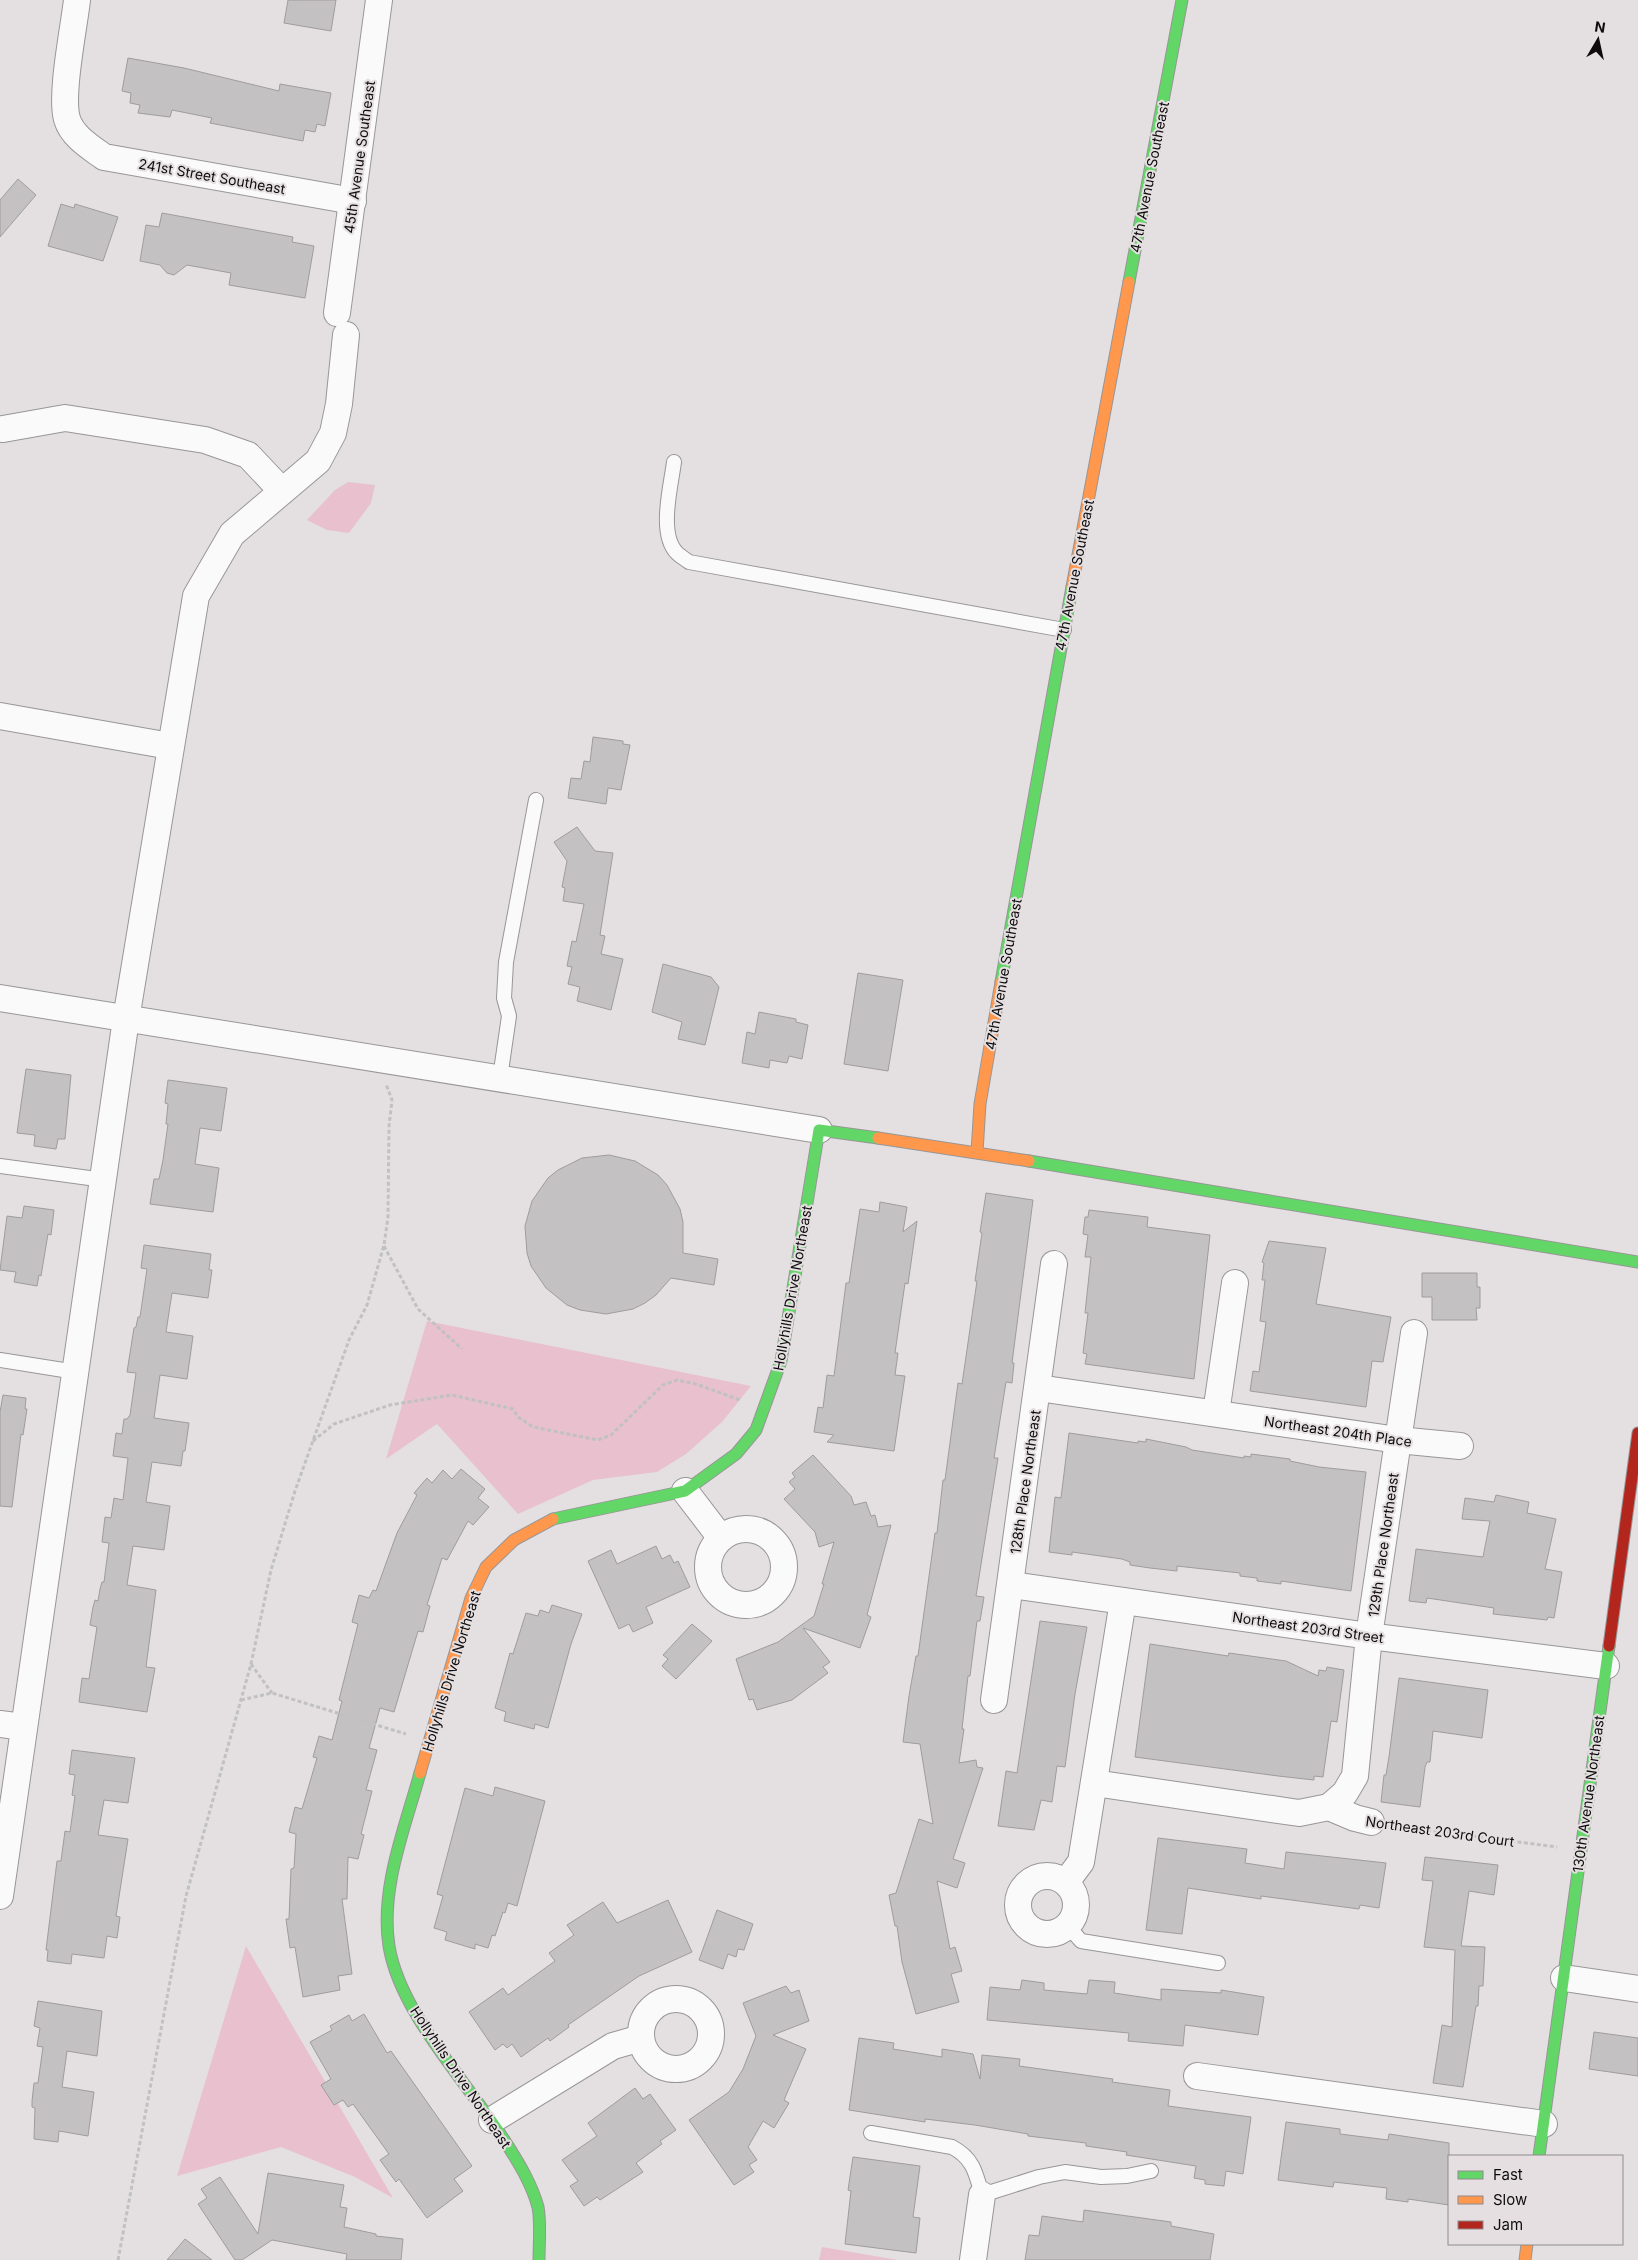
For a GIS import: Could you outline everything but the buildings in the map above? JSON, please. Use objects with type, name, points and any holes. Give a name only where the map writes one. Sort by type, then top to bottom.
[{"type":"street","name":"241st Street Southeast","points":[[77,0],[65,96],[67,120],[78,137],[104,157],[353,201]]},
{"type":"street","name":"45th Avenue Southeast","points":[[0,1896],[12,1726],[76,1372],[126,1018],[196,596],[232,534],[314,466],[333,433],[339,404],[342,324],[353,201],[379,0]]},
{"type":"street","name":"47th Avenue Southeast","points":[[977,1152],[980,1104],[1064,630],[1182,0]]},
{"type":"street","points":[[3,429],[65,418],[205,440],[248,455],[282,491]]},
{"type":"street","points":[[0,716],[170,746]]},
{"type":"street","points":[[0,998],[819,1130],[977,1152],[1638,1262]]},
{"type":"street","name":"Hollyhills Drive Northeast","points":[[539,2260],[538,2208],[524,2172],[492,2120],[444,2056],[405,1996],[389,1946],[387,1904],[397,1854],[471,1598],[486,1567],[514,1540],[554,1518],[685,1492],[736,1454],[756,1430],[782,1361],[819,1130]]},
{"type":"street","name":"128th Place Northeast","points":[[994,1700],[1054,1264]]},
{"type":"street","points":[[1216,1413],[1235,1283]]},
{"type":"street","name":"129th Place Northeast","points":[[1329,1807],[1345,1793],[1355,1776],[1370,1636],[1414,1333]]},
{"type":"street","name":"Northeast 204th Place","points":[[1038,1388],[1398,1440],[1460,1446]]},
{"type":"street","name":"130th Avenue Northeast","points":[[1539,2155],[1638,1433]]},
{"type":"street","points":[[685,1492],[721,1538]]},
{"type":"street","name":"Northeast 203rd Street","points":[[1011,1585],[1370,1636],[1606,1666]]},
{"type":"street","points":[[1066,1882],[1081,1862],[1123,1601]]},
{"type":"street","points":[[1094,1783],[1299,1813],[1329,1807]]},
{"type":"street","name":"Northeast 203rd Court","points":[[1329,1807],[1372,1822]]},
{"type":"street","points":[[1049,1875],[1066,1882],[1073,1890],[1076,1909],[1074,1918],[1068,1926],[1060,1932],[1040,1934],[1024,1923],[1019,1915],[1017,1905],[1019,1896],[1030,1880],[1049,1875]]},
{"type":"street","points":[[1564,1978],[1638,1989]]},
{"type":"street","points":[[492,2120],[613,2046],[641,2038]]},
{"type":"street","points":[[1197,2076],[1544,2124]]},
{"type":"street","points":[[973,2260],[982,2194]]},
{"type":"street","points":[[1525,2260],[1527,2245]]},
{"type":"lane","points":[[674,462],[666,524],[676,552],[689,562],[1064,630]]},
{"type":"lane","points":[[500,1078],[509,1016],[504,998],[506,962],[536,800]]},
{"type":"lane","points":[[0,1166],[104,1180]]},
{"type":"lane","points":[[0,1360],[76,1372]]},
{"type":"lane","points":[[1068,1926],[1081,1941],[1218,1963]]},
{"type":"lane","points":[[872,2133],[952,2147],[960,2151],[969,2158],[975,2169],[982,2194],[1040,2177],[1066,2172],[1110,2177],[1151,2171]]},
{"type":"path","points":[[118,2260],[186,1896],[251,1664],[271,1570],[312,1441],[349,1340],[367,1305],[384,1245],[388,1217],[389,1126],[392,1100],[383,1075]]},
{"type":"path","points":[[384,1245],[418,1309],[462,1350]]},
{"type":"path","points":[[312,1441],[334,1424],[390,1405],[452,1395],[513,1409],[518,1417],[533,1427],[598,1440],[611,1435],[663,1385],[677,1380],[696,1384],[764,1409]]},
{"type":"path","points":[[251,1664],[272,1693]]},
{"type":"path","points":[[241,1700],[272,1693],[430,1741]]},
{"type":"path","name":"Northeast 203rd Court","points":[[1372,1822],[1580,1850]]},
{"type":"shaded area","points":[[348,482],[375,485],[371,503],[349,533],[327,530],[307,520],[335,490]]},
{"type":"shaded area","points":[[427,1321],[751,1386],[722,1422],[686,1454],[657,1472],[593,1480],[518,1514],[437,1424],[386,1459]]},
{"type":"shaded area","points":[[246,1946],[393,2198],[355,2177],[281,2147],[177,2176]]},
{"type":"shaded area","points":[[822,2247],[898,2260],[819,2260]]},
{"type":"traffic: fast","points":[[1129,282],[1182,0]]},
{"type":"traffic: fast","points":[[1001,982],[1072,587]]},
{"type":"traffic: fast","points":[[553,1519],[685,1491],[736,1454],[756,1430],[781,1361],[819,1130],[878,1138]]},
{"type":"traffic: fast","points":[[1029,1161],[1638,1262]]},
{"type":"traffic: fast","points":[[1539,2155],[1609,1646]]},
{"type":"traffic: fast","points":[[420,1773],[401,1837],[391,1880],[387,1924],[389,1946],[396,1972],[407,1998],[422,2024],[493,2123],[517,2160],[529,2183],[539,2213],[539,2260]]},
{"type":"traffic: slow","points":[[1072,587],[1129,282]]},
{"type":"traffic: slow","points":[[977,1152],[980,1104],[1001,982]]},
{"type":"traffic: slow","points":[[878,1138],[1029,1161]]},
{"type":"traffic: slow","points":[[420,1773],[471,1598],[486,1567],[514,1540],[553,1519]]},
{"type":"traffic: slow","points":[[1525,2260],[1527,2245]]},
{"type":"traffic: jam","points":[[1609,1646],[1638,1433]]}]
